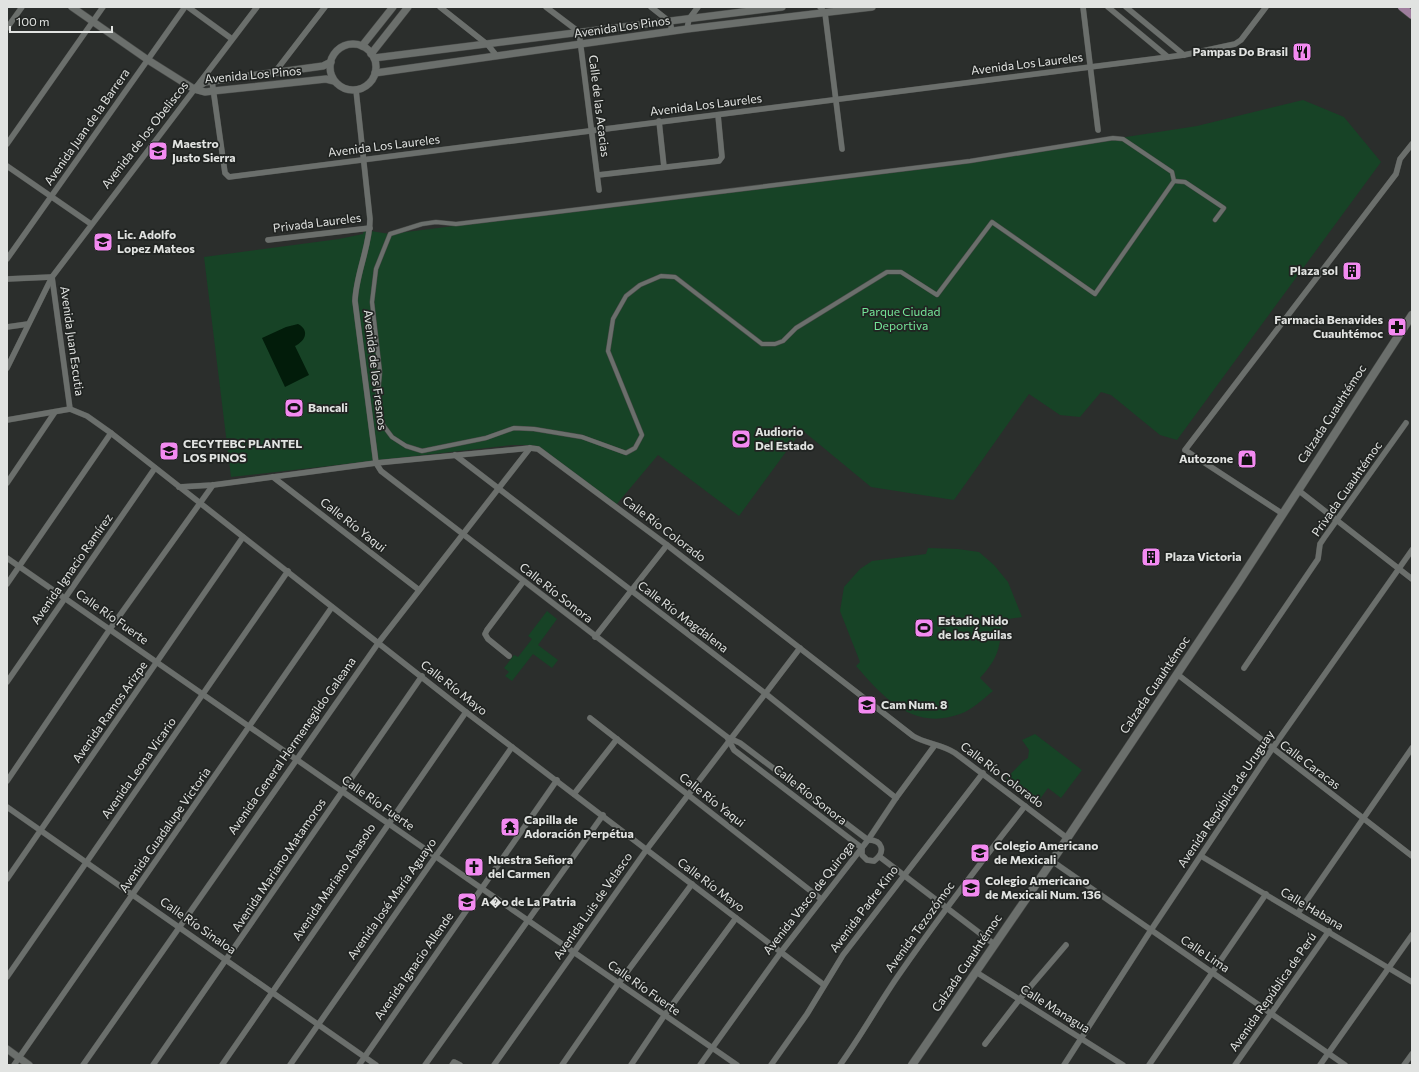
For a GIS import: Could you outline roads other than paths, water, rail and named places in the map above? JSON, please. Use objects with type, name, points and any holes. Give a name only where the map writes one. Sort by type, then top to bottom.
[{"type":"main road","points":[[1402,7],[1412,15]]},
{"type":"main road","name":"Calzada Cuauhtémoc","points":[[912,1065],[1052,861],[1177,674],[1412,315]]},
{"type":"street","points":[[7,28],[22,7]]},
{"type":"street","points":[[72,7],[148,60],[194,89]]},
{"type":"street","points":[[7,144],[103,7]]},
{"type":"street","name":"Avenida Juan de la Barrera","points":[[7,259],[185,7]]},
{"type":"street","points":[[188,7],[232,39]]},
{"type":"street","name":"Avenida de los Obeliscos","points":[[7,368],[52,277],[232,39],[258,7]]},
{"type":"street","points":[[275,72],[325,7]]},
{"type":"street","points":[[362,46],[393,7]]},
{"type":"street","points":[[373,56],[408,7]]},
{"type":"street","points":[[440,7],[488,44],[496,55]]},
{"type":"street","points":[[546,7],[579,32]]},
{"type":"street","points":[[651,7],[670,22],[672,31]]},
{"type":"street","points":[[687,28],[689,19],[698,7]]},
{"type":"street","name":"Avenida Los Pinos","points":[[373,56],[488,44],[782,7]]},
{"type":"street","name":"Avenida Los Pinos","points":[[375,72],[823,10],[872,7]]},
{"type":"street","points":[[1083,7],[1098,130]]},
{"type":"street","points":[[1108,7],[1168,57]]},
{"type":"street","points":[[1126,7],[1184,55]]},
{"type":"street","name":"Avenida Los Laureles","points":[[212,81],[226,176],[229,177],[1184,55],[1235,44],[1241,40],[1266,7]]},
{"type":"street","points":[[823,10],[842,149]]},
{"type":"street","name":"Calle de las Acacias","points":[[579,32],[599,190]]},
{"type":"street","points":[[349,45],[362,46],[373,56],[375,72],[366,86],[356,90],[344,89],[334,81],[331,75],[330,62],[333,56],[343,47],[349,45]]},
{"type":"street","name":"Avenida Los Pinos","points":[[194,89],[205,82],[323,66],[330,62]]},
{"type":"street","name":"Avenida Los Pinos","points":[[194,89],[205,92],[326,79],[334,81]]},
{"type":"street","name":"Avenida de los Fresnos","points":[[356,90],[370,228],[358,275],[355,301],[376,463]]},
{"type":"street","points":[[598,175],[719,161],[722,157],[718,115]]},
{"type":"street","points":[[659,121],[664,167]]},
{"type":"street","points":[[1113,138],[1123,139],[1172,172],[1174,182],[1095,294],[992,222],[937,295],[901,272],[887,272],[796,328],[783,341],[775,344],[762,344],[674,277],[661,276],[640,285],[626,296],[613,319],[608,351],[642,435],[636,448],[626,453],[582,437],[532,428],[514,428],[486,438],[422,451],[406,446],[392,437],[383,425],[377,404],[380,372],[372,302],[376,269],[390,234],[422,224],[436,222],[456,224],[970,161],[1113,138]]},
{"type":"street","points":[[1283,514],[1185,450],[1396,174],[1400,159],[1412,144]]},
{"type":"street","points":[[7,166],[91,224]]},
{"type":"street","points":[[1174,182],[1185,182],[1224,208],[1215,220]]},
{"type":"street","name":"Privada Laureles","points":[[268,240],[370,228]]},
{"type":"street","points":[[7,279],[52,277]]},
{"type":"street","name":"Avenida Juan Escutia","points":[[52,277],[70,409]]},
{"type":"street","points":[[7,327],[28,324]]},
{"type":"street","points":[[7,353],[15,352]]},
{"type":"street","points":[[7,420],[70,409]]},
{"type":"street","name":"Calle Río Mayo","points":[[70,409],[87,416],[111,433],[332,607],[379,642],[466,712],[824,984]]},
{"type":"street","points":[[7,483],[55,412]]},
{"type":"street","name":"Privada Cuauhtémoc","points":[[1244,668],[1318,559],[1320,544],[1406,423]]},
{"type":"street","points":[[7,584],[111,433]]},
{"type":"street","name":"Calle Río Colorado","points":[[179,487],[213,485],[376,463],[530,448],[538,449],[667,545],[913,736],[926,743],[949,749],[983,773],[1067,838]]},
{"type":"street","name":"Avenida General Hermenegildo Galeana","points":[[83,1065],[296,758],[379,642],[530,448]]},
{"type":"street","name":"Calle Río Magdalena","points":[[455,455],[630,592],[766,694],[896,798]]},
{"type":"street","name":"Calle Río Sonora","points":[[376,463],[386,477],[729,739],[740,743],[868,840],[874,840],[880,844],[882,850],[880,856],[874,861],[867,860],[862,855],[862,848],[734,750],[729,739]]},
{"type":"street","name":"Avenida Ignacio Ramírez","points":[[7,682],[155,468]]},
{"type":"street","name":"Calle Río Yaqui","points":[[273,477],[419,590]]},
{"type":"street","points":[[7,781],[110,629],[213,485]]},
{"type":"street","points":[[1298,490],[1412,580]]},
{"type":"street","name":"Avenida Ramos Arizpe","points":[[7,879],[243,537]]},
{"type":"street","points":[[595,637],[667,545]]},
{"type":"street","name":"Avenida República de Uruguay","points":[[1064,1065],[1151,930],[1272,749],[1412,550]]},
{"type":"street","name":"Calle Río Fuerte","points":[[7,558],[296,758],[342,792],[528,920],[573,953],[737,1065]]},
{"type":"street","name":"Avenida Leona Vicario","points":[[7,977],[288,572]]},
{"type":"street","points":[[509,656],[488,639],[485,634],[486,630],[524,582]]},
{"type":"street","name":"Avenida Guadalupe Victoria","points":[[14,1065],[332,607]]},
{"type":"street","name":"Avenida Luis de Velasco","points":[[494,1065],[647,849],[729,739],[766,694],[800,648]]},
{"type":"street","name":"Calle Caracas","points":[[1177,674],[1412,856]]},
{"type":"street","name":"Avenida Mariano Matamoros","points":[[153,1065],[422,676]]},
{"type":"street","name":"Avenida Mariano Abasolo","points":[[222,1065],[466,712]]},
{"type":"street","name":"Calle Río Yaqui","points":[[590,718],[821,899]]},
{"type":"street","points":[[574,794],[617,739]]},
{"type":"street","name":"Avenida Vasco de Quiroga","points":[[700,1065],[781,952],[868,840],[896,798],[935,745]]},
{"type":"street","name":"Avenida José María Aguayo","points":[[290,1065],[512,746]]},
{"type":"street","points":[[1298,913],[1412,748]]},
{"type":"street","name":"Avenida Padre Kino","points":[[771,1065],[807,1014],[843,955],[903,874],[983,773]]},
{"type":"street","name":"Avenida Ignacio Allende","points":[[359,1065],[556,780]]},
{"type":"street","name":"Avenida Tezozómoc","points":[[840,1065],[857,1042],[898,976],[945,908],[1025,806]]},
{"type":"street","name":"Calle Río Sinaloa","points":[[7,807],[180,926],[376,1065]]},
{"type":"street","points":[[425,1065],[603,816]]},
{"type":"street","points":[[880,856],[945,908],[994,944]]},
{"type":"street","name":"Calle Habana","points":[[1201,856],[1329,931],[1412,982]]},
{"type":"street","name":"Calle Lima","points":[[1052,861],[1345,1065]]},
{"type":"street","points":[[562,1065],[618,984],[692,884]]},
{"type":"street","points":[[1149,1065],[1266,894]]},
{"type":"street","points":[[631,1065],[664,1016],[736,918]]},
{"type":"street","name":"Avenida República de Perú","points":[[1235,1065],[1270,1013],[1329,931]]},
{"type":"street","points":[[1320,1065],[1412,935]]},
{"type":"street","points":[[986,1044],[1019,1000],[1066,945]]},
{"type":"street","name":"Calle Managua","points":[[976,972],[1123,1065]]},
{"type":"street","points":[[7,1049],[29,1065]]},
{"type":"street","points":[[1404,1065],[1412,1054]]},
{"type":"street","points":[[452,1065],[454,1062],[460,1065]]},
{"type":"place","name":"Pampas Do Brasil","points":[[1302,52]]},
{"type":"place","name":"Maestro Justo Sierra","points":[[158,151]]},
{"type":"place","name":"Lic. Adolfo Lopez Mateos","points":[[103,242]]},
{"type":"place","name":"Plaza sol","points":[[1352,271]]},
{"type":"place","name":"Farmacia Benavides Cuauhtémoc","points":[[1397,327]]},
{"type":"place","name":"Bancali","points":[[294,408]]},
{"type":"place","name":"Audiorio Del Estado","points":[[741,439]]},
{"type":"place","name":"CECYTEBC PLANTEL LOS PINOS","points":[[169,451]]},
{"type":"place","name":"Autozone","points":[[1247,459]]},
{"type":"place","name":"Plaza Victoria","points":[[1151,557]]},
{"type":"place","name":"Estadio Nido de los Águilas","points":[[924,628]]},
{"type":"place","name":"Cam Num. 8","points":[[867,705]]},
{"type":"place","name":"Capilla de Adoración Perpétua","points":[[510,827]]},
{"type":"place","name":"Colegio Americano de Mexicali","points":[[980,853]]},
{"type":"place","name":"Nuestra Señora del Carmen","points":[[474,867]]},
{"type":"place","name":"Colegio Americano de Mexicali Num. 136","points":[[971,888]]},
{"type":"place","name":"A�o de La Patria","points":[[467,902]]},
{"type":"park label","name":"Parque Ciudad Deportiva","points":[[901,319]]}]
